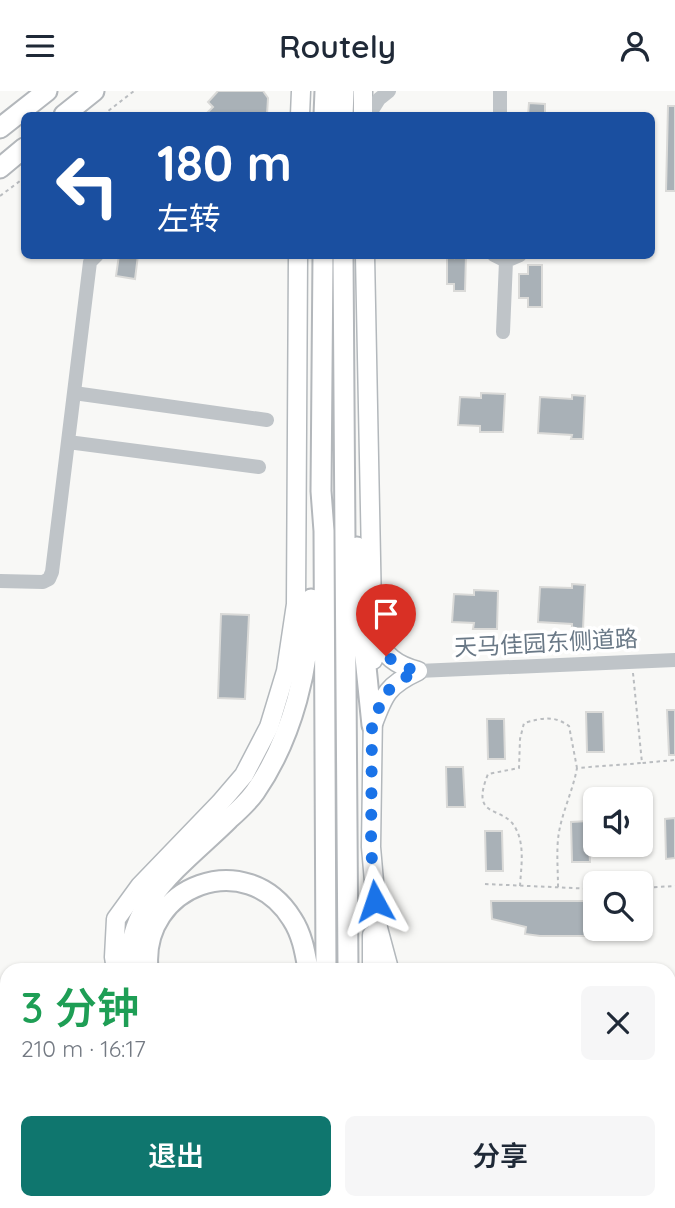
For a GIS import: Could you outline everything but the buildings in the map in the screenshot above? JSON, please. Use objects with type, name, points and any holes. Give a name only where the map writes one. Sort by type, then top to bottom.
[{"type":"highway","points":[[0,128],[47,91]]},
{"type":"highway","points":[[68,112],[94,91]]},
{"type":"highway","points":[[324,112],[325,91]]},
{"type":"highway","points":[[343,112],[344,91]]},
{"type":"highway","points":[[0,168],[21,150]]},
{"type":"highway","points":[[130,963],[135,930],[147,903],[173,870],[253,795],[274,762],[289,726],[311,618],[321,491],[323,259]]},
{"type":"highway","points":[[343,259],[348,963]]},
{"type":"highway","points":[[343,259],[372,725]]},
{"type":"highway","points":[[318,531],[326,963]]},
{"type":"highway","points":[[148,963],[148,944],[157,920],[165,908],[192,888],[204,883],[230,880],[256,887],[282,906],[292,917],[301,938],[307,963]]},
{"type":"main road","points":[[300,112],[301,91]]},
{"type":"main road","points":[[363,91],[366,112]]},
{"type":"main road","points":[[115,963],[116,919],[140,886],[244,775],[270,727],[286,671],[296,604],[298,259]]},
{"type":"main road","points":[[365,259],[371,501],[367,632],[394,663],[418,671]]},
{"type":"main road","points":[[296,583],[300,682]]},
{"type":"main road","points":[[372,963],[372,725],[385,693],[418,671]]},
{"type":"main road","points":[[371,847],[378,928],[387,963]]},
{"type":"street","points":[[368,112],[389,91]]},
{"type":"street","points":[[500,91],[500,112]]},
{"type":"street","points":[[0,581],[43,582],[49,579],[52,572],[90,262],[93,259]]},
{"type":"street","points":[[503,332],[507,259]]},
{"type":"street","points":[[74,393],[267,421]]},
{"type":"street","points":[[68,442],[259,467]]},
{"type":"street","name":"天马佳园东侧道路","points":[[418,671],[675,660]]},
{"type":"path","points":[[107,112],[134,91]]},
{"type":"path","points":[[0,197],[21,180]]},
{"type":"path","points":[[631,662],[642,763]]},
{"type":"path","points":[[520,885],[520,837],[509,820],[491,812],[483,802],[482,787],[488,774],[519,768],[520,739],[524,723],[557,718],[569,726],[577,768],[573,790],[564,810],[558,835],[558,887]]},
{"type":"path","points":[[577,768],[675,760]]},
{"type":"path","points":[[485,884],[583,888]]},
{"type":"path","points":[[653,888],[675,887]]},
{"type":"route","points":[[375,901],[371,847],[372,725],[385,693],[393,685],[418,671],[394,663],[386,656]]}]
